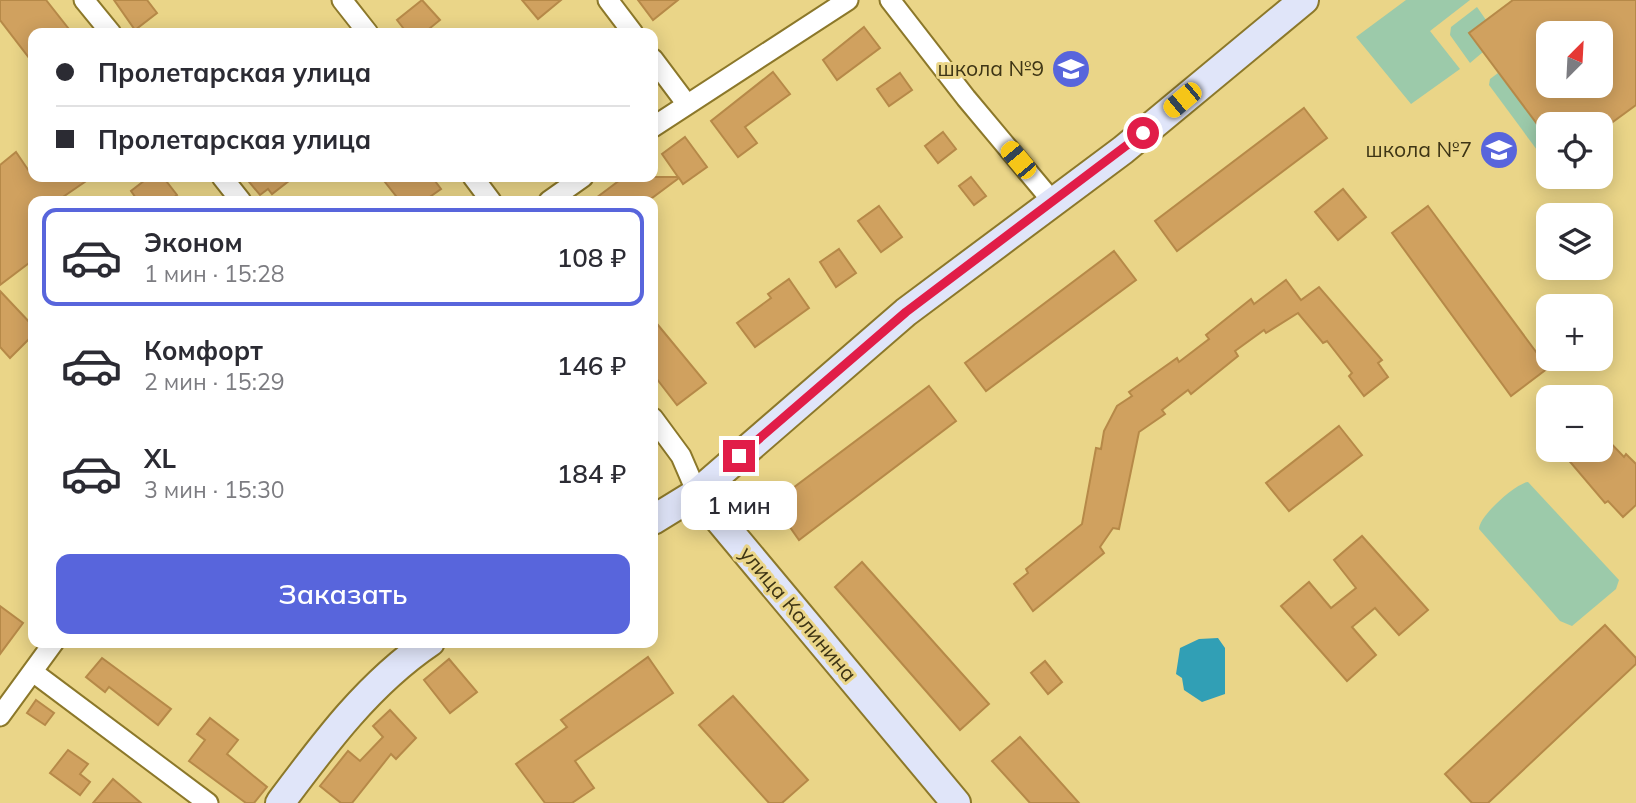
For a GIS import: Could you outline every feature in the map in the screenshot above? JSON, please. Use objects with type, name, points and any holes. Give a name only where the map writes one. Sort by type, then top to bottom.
[{"type":"street","points":[[84,0],[107,28]]},
{"type":"street","points":[[342,0],[364,28]]},
{"type":"street","points":[[608,0],[629,28]]},
{"type":"street","points":[[658,123],[848,0]]},
{"type":"street","points":[[890,0],[966,98],[1053,202]]},
{"type":"street","points":[[658,517],[697,493],[906,312],[1123,150],[1304,0]]},
{"type":"street","points":[[658,66],[686,103]]},
{"type":"street","points":[[226,182],[237,196]]},
{"type":"street","points":[[556,196],[576,182]]},
{"type":"street","name":"улица Калинина","points":[[658,425],[681,456],[697,493],[956,803]]},
{"type":"street","points":[[0,716],[50,648]]},
{"type":"street","points":[[280,803],[363,698],[401,662],[421,648]]},
{"type":"street","points":[[33,672],[208,803]]},
{"type":"green space","points":[[1406,0],[1470,0],[1430,31],[1460,69],[1411,104],[1356,37]]},
{"type":"green space","points":[[1477,7],[1486,20],[1469,33],[1483,52],[1470,63],[1450,35],[1451,27]]},
{"type":"green space","points":[[1498,73],[1536,123],[1536,149],[1489,85],[1490,79]]},
{"type":"green space","points":[[1528,482],[1619,580],[1616,589],[1572,626],[1560,621],[1479,529],[1485,516],[1499,501],[1515,488]]},
{"type":"water","points":[[1218,638],[1225,648],[1225,694],[1202,702],[1184,690],[1182,678],[1176,674],[1180,648],[1199,639]]},
{"type":"building","points":[[0,0],[46,0],[68,28],[28,28],[28,56],[0,20]]},
{"type":"building","points":[[114,0],[147,0],[157,13],[138,28],[134,28]]},
{"type":"building","points":[[422,0],[440,20],[430,28],[403,28],[397,20]]},
{"type":"building","points":[[522,0],[561,0],[538,19]]},
{"type":"building","points":[[638,0],[678,0],[653,20]]},
{"type":"building","name":"школа №7","points":[[1513,0],[1636,0],[1636,105],[1613,122],[1613,112],[1536,112],[1536,123],[1469,33]]},
{"type":"building","points":[[864,27],[880,48],[837,80],[823,60]]},
{"type":"building","points":[[773,72],[790,94],[745,127],[757,143],[738,157],[711,121]]},
{"type":"building","points":[[900,73],[912,90],[889,106],[877,89]]},
{"type":"building","points":[[1304,108],[1327,138],[1177,251],[1155,221]]},
{"type":"building","points":[[943,132],[956,149],[938,163],[925,146]]},
{"type":"building","points":[[685,137],[707,167],[683,184],[679,178],[655,196],[599,196],[617,182],[658,182],[658,177],[678,177],[662,154]]},
{"type":"building","points":[[16,152],[28,170],[28,182],[85,182],[64,196],[28,196],[28,264],[0,285],[0,165]]},
{"type":"building","points":[[971,177],[986,196],[974,205],[959,186]]},
{"type":"building","points":[[143,182],[167,182],[177,195],[134,196],[131,191]]},
{"type":"building","points":[[249,182],[288,182],[272,194],[268,189],[260,195]]},
{"type":"building","points":[[385,182],[436,182],[441,189],[431,196],[396,196]]},
{"type":"building","points":[[1343,189],[1366,217],[1338,240],[1315,212]]},
{"type":"building","points":[[879,206],[902,237],[881,252],[858,221]]},
{"type":"building","points":[[1428,206],[1536,352],[1536,371],[1544,371],[1511,396],[1392,233]]},
{"type":"building","points":[[839,249],[856,273],[836,287],[820,262]]},
{"type":"building","points":[[1114,251],[1136,280],[986,391],[965,363]]},
{"type":"building","points":[[789,279],[809,308],[755,347],[737,323],[771,298],[768,294]]},
{"type":"building","points":[[1286,280],[1301,300],[1319,287],[1382,360],[1378,363],[1388,377],[1364,396],[1349,376],[1352,373],[1327,341],[1323,343],[1298,313],[1266,333],[1264,330],[1235,351],[1238,356],[1191,394],[1188,390],[1162,410],[1165,414],[1139,432],[1119,529],[1113,528],[1100,547],[1104,553],[1033,611],[1014,584],[1028,573],[1026,569],[1082,524],[1096,448],[1101,449],[1104,431],[1117,406],[1132,396],[1129,392],[1177,358],[1179,362],[1209,339],[1206,335],[1251,299],[1254,304]]},
{"type":"building","points":[[0,291],[28,321],[28,340],[10,358],[0,347]]},
{"type":"building","points":[[658,325],[706,383],[677,405],[658,380]]},
{"type":"building","points":[[929,386],[956,421],[799,540],[773,503]]},
{"type":"building","points":[[1339,426],[1362,455],[1289,511],[1266,483]]},
{"type":"building","points":[[1613,446],[1636,464],[1636,505],[1623,517],[1608,501],[1605,503],[1570,462],[1613,462]]},
{"type":"building","points":[[1362,536],[1428,610],[1399,635],[1375,608],[1352,627],[1376,655],[1347,681],[1281,606],[1309,582],[1331,608],[1356,588],[1334,560]]},
{"type":"building","points":[[862,562],[989,704],[960,730],[835,587]]},
{"type":"building","points":[[0,606],[23,623],[0,654]]},
{"type":"building","points":[[1605,625],[1636,658],[1636,664],[1488,803],[1472,803],[1445,774]]},
{"type":"building","points":[[648,657],[673,693],[575,761],[594,788],[572,803],[545,803],[516,764],[567,727],[561,720]]},
{"type":"building","points":[[102,658],[171,709],[158,725],[109,687],[105,692],[86,677]]},
{"type":"building","points":[[449,659],[477,692],[450,713],[424,680]]},
{"type":"building","points":[[1045,661],[1062,682],[1048,694],[1031,673]]},
{"type":"building","points":[[733,696],[808,780],[782,803],[769,803],[699,725]]},
{"type":"building","points":[[36,700],[54,713],[45,725],[27,713]]},
{"type":"building","points":[[390,710],[416,738],[396,759],[391,754],[352,803],[341,803],[320,786],[348,751],[360,761],[383,737],[373,726]]},
{"type":"building","points":[[210,718],[238,740],[227,754],[267,787],[254,803],[246,803],[189,761],[205,740],[197,734]]},
{"type":"building","points":[[1020,737],[1079,803],[1030,803],[992,761]]},
{"type":"building","points":[[68,750],[88,764],[80,774],[90,782],[80,795],[50,773]]},
{"type":"building","points":[[113,779],[141,803],[93,803]]},
{"type":"place","name":"школа №9","points":[[1071,69]]},
{"type":"place","name":"школа №7","points":[[1499,150]]},
{"type":"route","points":[[739,456],[906,312],[1143,133]]}]
